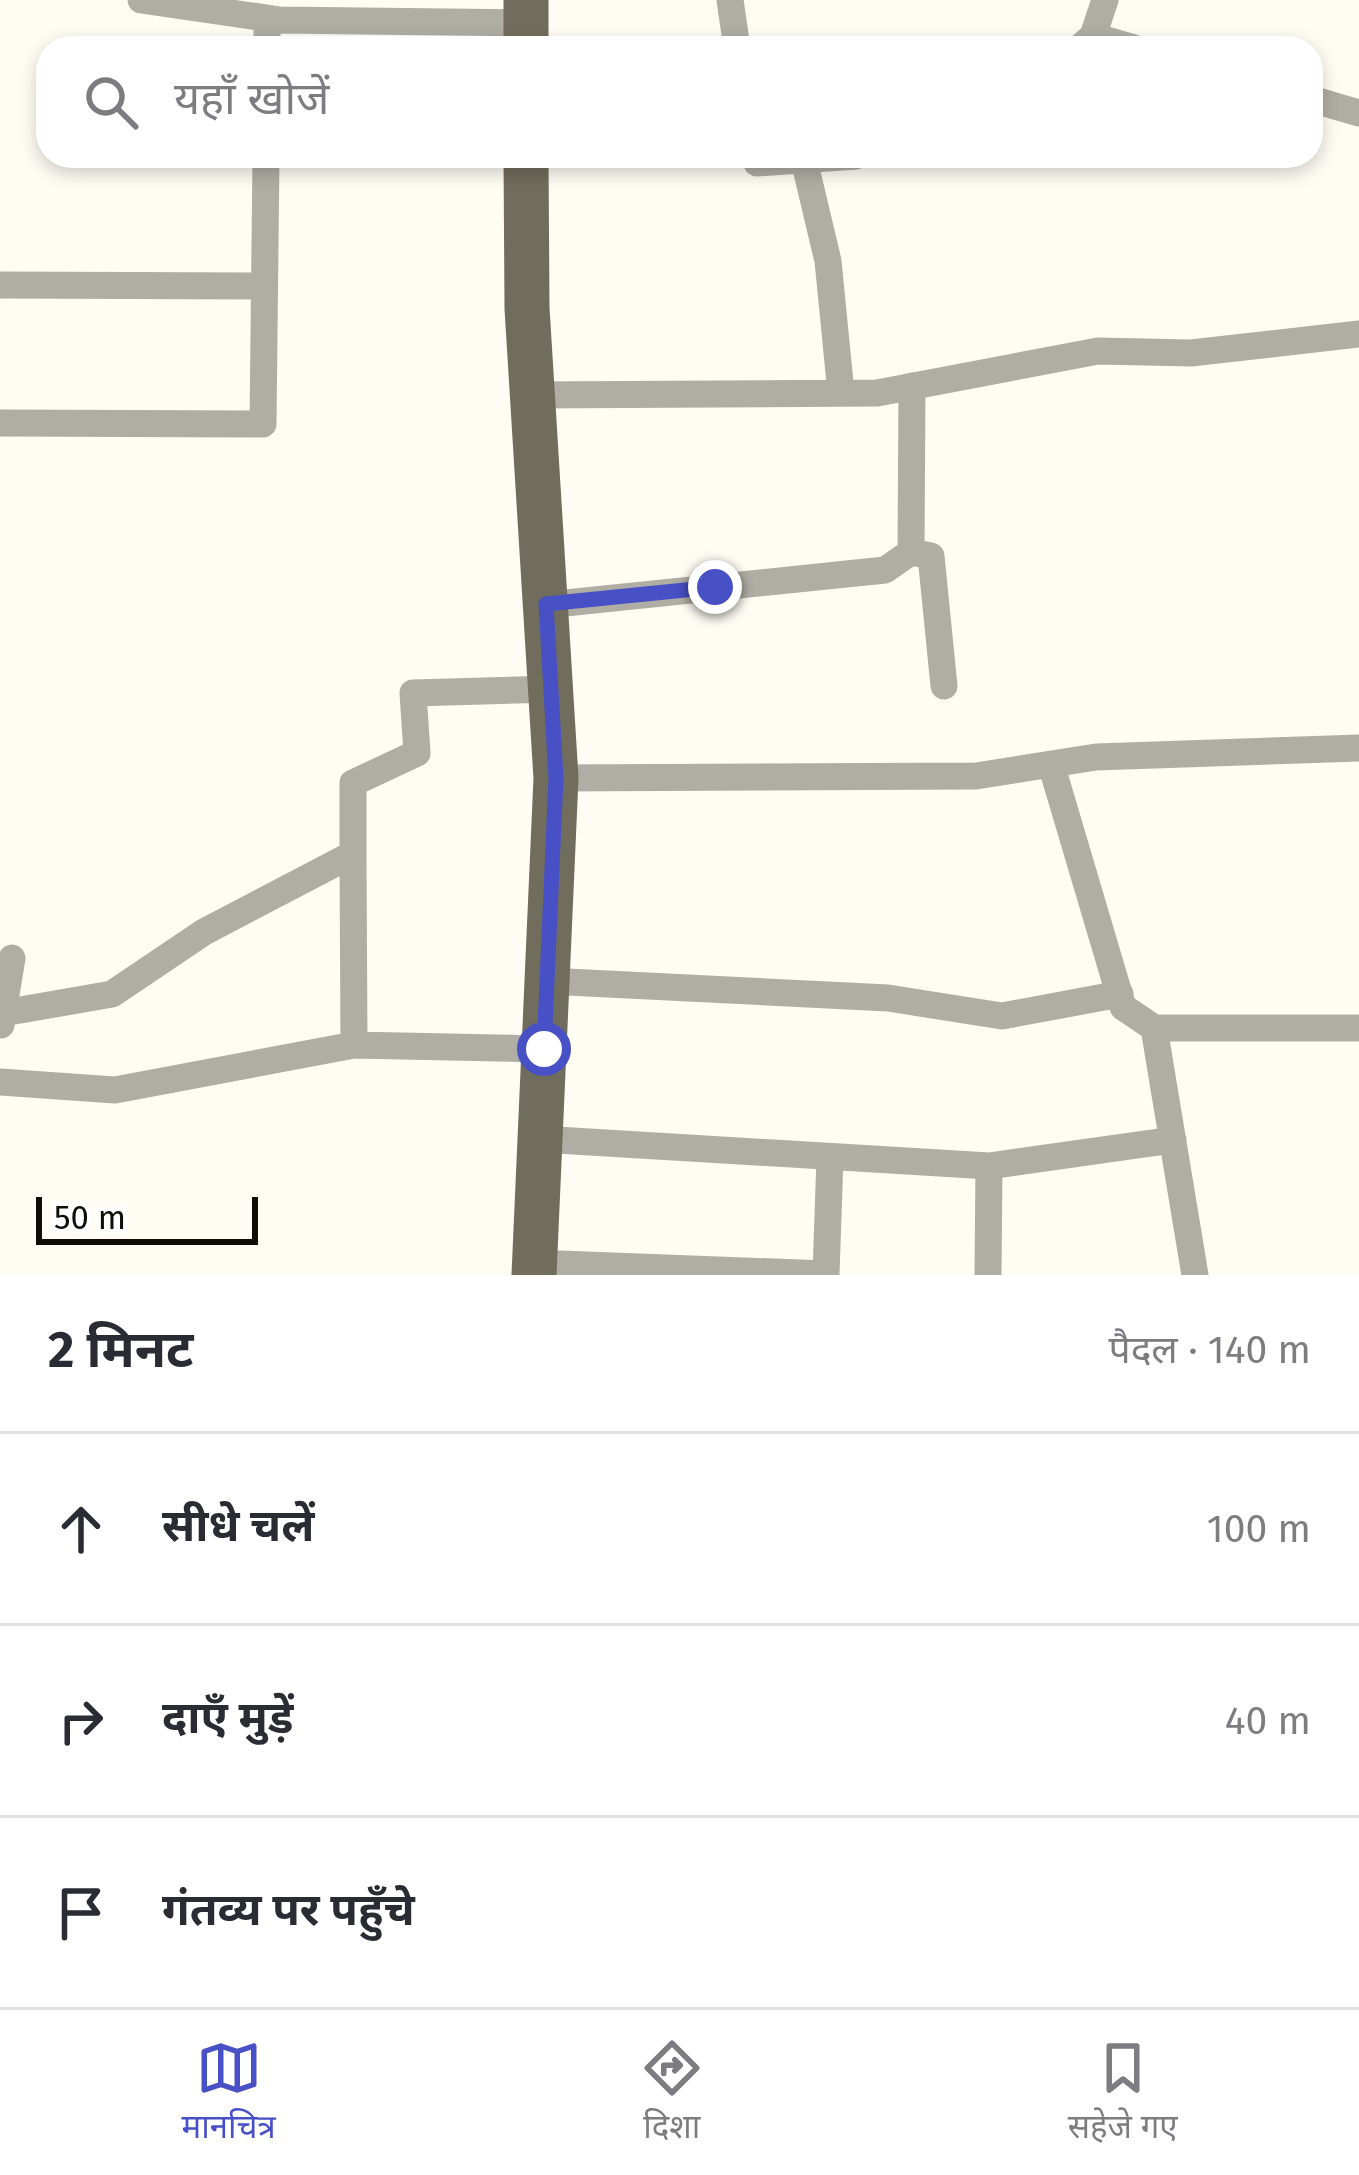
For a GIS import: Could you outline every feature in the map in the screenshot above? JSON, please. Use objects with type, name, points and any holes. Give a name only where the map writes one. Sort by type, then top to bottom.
[{"type":"main road","points":[[526,168],[532,395],[556,778],[534,1269]]},
{"type":"street","points":[[141,0],[267,18],[526,24]]},
{"type":"street","points":[[730,0],[735,36]]},
{"type":"street","points":[[1089,36],[1105,0]]},
{"type":"street","points":[[267,18],[267,36]]},
{"type":"street","points":[[1323,103],[1359,113]]},
{"type":"street","points":[[0,423],[263,424],[266,168]]},
{"type":"street","points":[[806,168],[828,261],[841,393]]},
{"type":"street","points":[[0,285],[264,286]]},
{"type":"street","points":[[532,395],[841,393],[912,386],[1098,351],[1191,352],[1359,334]]},
{"type":"street","points":[[911,552],[912,386]]},
{"type":"street","points":[[546,604],[885,570],[911,552],[932,556],[944,686]]},
{"type":"street","points":[[354,1046],[353,782],[417,754],[412,693],[551,689]]},
{"type":"street","points":[[556,778],[976,776],[1096,758],[1359,748]]},
{"type":"street","points":[[1051,764],[1123,1007],[1154,1028],[1359,1028]]},
{"type":"street","points":[[12,958],[1,1021],[112,994],[204,932],[353,854]]},
{"type":"street","points":[[547,981],[888,998],[1002,1016],[1120,994]]},
{"type":"street","points":[[1154,1028],[1195,1275]]},
{"type":"street","points":[[0,1082],[115,1090],[354,1046],[544,1049]]},
{"type":"street","points":[[540,1139],[989,1166],[1173,1139]]},
{"type":"street","points":[[534,1269],[826,1275],[830,1157]]},
{"type":"street","points":[[988,1275],[989,1166]]},
{"type":"route","points":[[544,1049],[556,778],[546,604],[715,587]]}]
